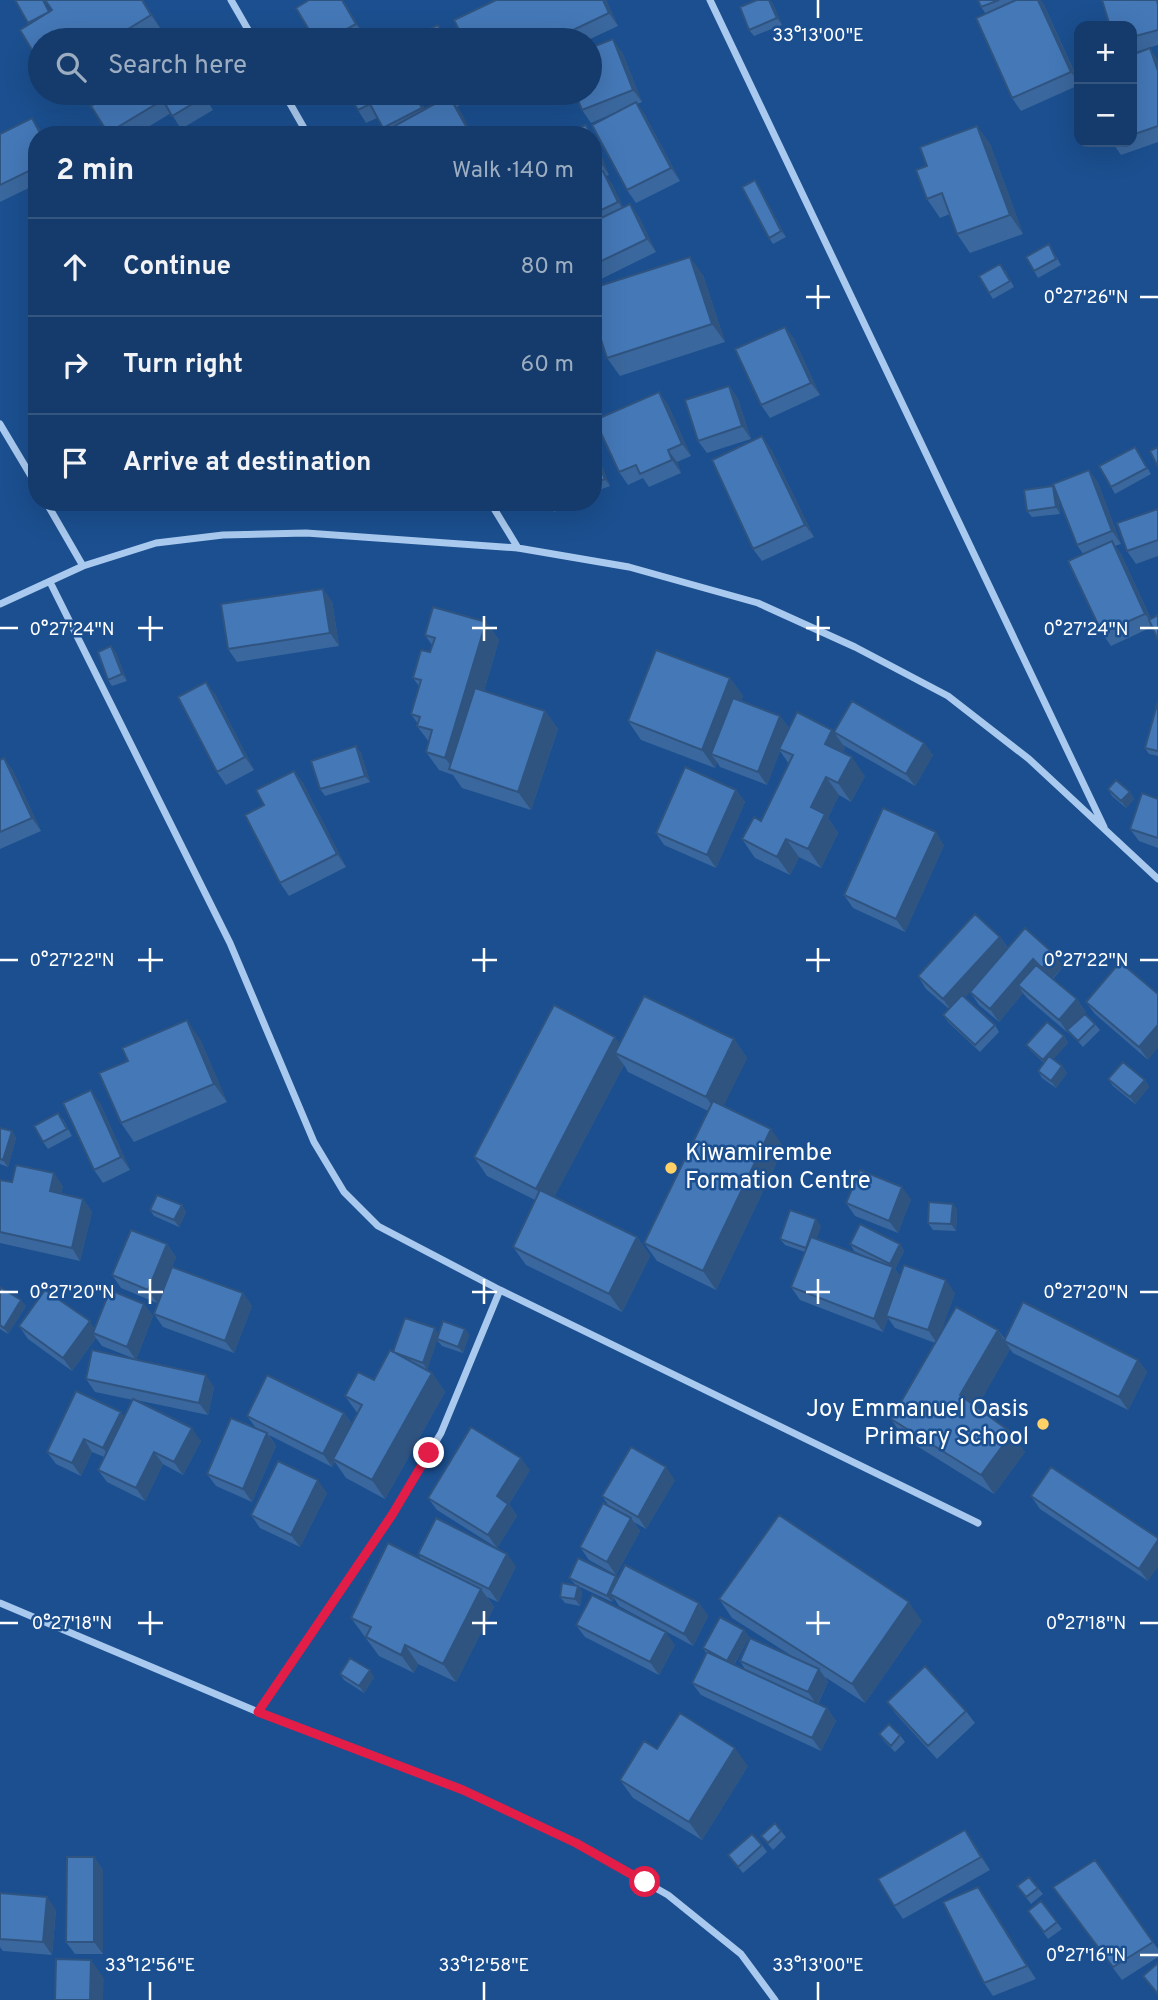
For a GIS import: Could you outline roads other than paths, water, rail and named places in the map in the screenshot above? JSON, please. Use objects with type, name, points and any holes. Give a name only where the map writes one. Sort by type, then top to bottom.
[{"type":"street","points":[[232,0],[247,28]]},
{"type":"street","points":[[710,0],[1106,832]]},
{"type":"street","points":[[291,105],[303,126]]},
{"type":"street","points":[[0,424],[28,471]]},
{"type":"street","points":[[51,511],[83,566]]},
{"type":"street","points":[[496,511],[519,548]]},
{"type":"street","points":[[0,604],[83,566],[156,543],[223,534],[306,533],[519,548],[629,567],[758,603],[855,647],[948,696],[1029,759],[1158,879]]},
{"type":"street","points":[[50,582],[230,943],[314,1142],[344,1192],[379,1226],[500,1290],[978,1524]]},
{"type":"street","points":[[258,1712],[392,1515],[441,1433],[500,1290]]},
{"type":"street","points":[[0,1603],[258,1712],[463,1790],[576,1843],[668,1895],[741,1954],[775,2000]]},
{"type":"place","name":"Kiwamirembe Formation Centre","points":[[671,1168]]},
{"type":"place","name":"Joy Emmanuel Oasis Primary School","points":[[1043,1424]]}]
